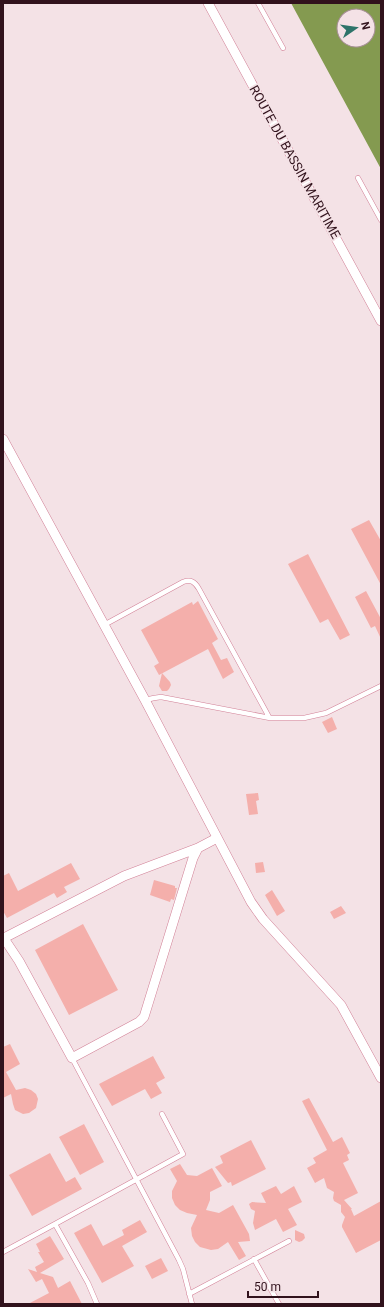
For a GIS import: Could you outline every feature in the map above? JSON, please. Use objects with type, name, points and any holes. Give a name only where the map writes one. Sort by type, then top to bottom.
[{"type":"street","name":"ROUTE DU BASSIN MARITIME","points":[[208,3],[381,322]]},
{"type":"street","points":[[3,439],[145,700],[243,888],[259,914],[341,1005],[381,1078]]},
{"type":"street","points":[[198,848],[193,858],[144,1017],[138,1022],[72,1058],[19,961],[4,938],[117,879],[198,848],[217,838]]},
{"type":"lane","points":[[258,3],[283,48]]},
{"type":"lane","points":[[358,178],[381,220]]},
{"type":"lane","points":[[104,625],[182,582],[189,580],[194,582],[269,717]]},
{"type":"lane","points":[[145,700],[161,697],[269,717],[290,719],[317,716],[331,711],[381,686]]},
{"type":"lane","points":[[72,1058],[183,1269],[192,1304]]},
{"type":"lane","points":[[3,1252],[183,1154],[162,1114]]},
{"type":"lane","points":[[55,1224],[88,1283],[97,1304]]},
{"type":"lane","points":[[189,1294],[288,1241]]},
{"type":"lane","points":[[254,1259],[279,1304]]},
{"type":"shaded area","points":[[291,3],[381,3],[381,169]]},
{"type":"building","points":[[369,520],[381,541],[381,585],[351,529]]},
{"type":"building","points":[[308,554],[350,635],[340,640],[328,619],[320,623],[288,564]]},
{"type":"building","points":[[366,591],[381,619],[381,639],[375,626],[371,628],[355,597]]},
{"type":"building","points":[[198,601],[218,639],[212,643],[221,660],[227,658],[234,672],[223,679],[208,649],[159,675],[154,666],[159,663],[141,630],[192,602],[193,605]]},
{"type":"building","points":[[162,673],[171,685],[167,691],[162,691],[159,686]]},
{"type":"building","points":[[332,717],[337,729],[328,733],[322,722]]},
{"type":"building","points":[[258,793],[259,800],[256,801],[258,814],[249,815],[246,794]]},
{"type":"building","points":[[263,862],[265,872],[256,873],[255,863]]},
{"type":"building","points":[[71,863],[80,879],[64,887],[67,892],[57,898],[54,893],[7,918],[3,911],[3,876],[9,873],[18,891]]},
{"type":"building","points":[[154,880],[175,886],[175,888],[177,888],[174,900],[171,899],[170,902],[150,895]]},
{"type":"building","points":[[272,890],[285,911],[277,916],[265,895]]},
{"type":"building","points":[[341,906],[346,913],[334,919],[330,912]]},
{"type":"building","points":[[83,924],[118,990],[69,1015],[35,950]]},
{"type":"building","points":[[10,1044],[20,1064],[6,1072],[16,1090],[25,1088],[31,1090],[36,1094],[38,1099],[36,1108],[29,1113],[23,1114],[15,1110],[11,1094],[3,1098],[3,1047]]},
{"type":"building","points":[[153,1056],[165,1078],[156,1083],[162,1093],[151,1099],[145,1089],[112,1106],[99,1084]]},
{"type":"building","points":[[309,1098],[333,1142],[342,1137],[350,1153],[347,1155],[349,1160],[343,1163],[358,1193],[344,1200],[352,1209],[354,1216],[381,1201],[381,1240],[356,1253],[342,1227],[345,1217],[341,1212],[341,1205],[334,1201],[334,1192],[327,1188],[324,1178],[315,1183],[307,1168],[316,1163],[313,1158],[327,1150],[302,1101]]},
{"type":"building","points":[[84,1124],[104,1162],[80,1175],[59,1137]]},
{"type":"building","points":[[251,1140],[266,1169],[232,1186],[231,1182],[228,1183],[215,1167],[223,1163],[220,1156]]},
{"type":"building","points":[[50,1153],[66,1182],[75,1177],[82,1189],[32,1216],[9,1175]]},
{"type":"building","points":[[180,1164],[187,1175],[197,1176],[212,1168],[222,1186],[210,1192],[210,1200],[206,1210],[219,1213],[233,1205],[249,1234],[250,1241],[238,1242],[246,1256],[239,1260],[228,1242],[218,1249],[211,1250],[200,1247],[195,1242],[192,1236],[191,1228],[197,1215],[180,1210],[175,1205],[172,1198],[172,1191],[177,1181],[170,1169]]},
{"type":"building","points":[[276,1186],[281,1194],[294,1186],[302,1202],[288,1209],[297,1225],[283,1232],[276,1219],[255,1230],[253,1223],[255,1211],[251,1209],[249,1204],[252,1202],[266,1203],[261,1193]]},
{"type":"building","points":[[140,1220],[147,1232],[122,1246],[134,1266],[102,1283],[74,1233],[91,1224],[103,1246],[124,1235],[122,1230]]},
{"type":"building","points":[[295,1230],[304,1234],[305,1238],[302,1241],[299,1242],[295,1240]]},
{"type":"building","points":[[50,1236],[64,1259],[40,1273],[53,1277],[58,1288],[70,1281],[82,1304],[28,1304],[49,1293],[42,1279],[36,1282],[28,1269],[37,1272],[35,1267],[44,1262],[38,1252],[40,1252],[36,1244]]},
{"type":"building","points":[[161,1258],[168,1271],[152,1279],[145,1266]]}]
